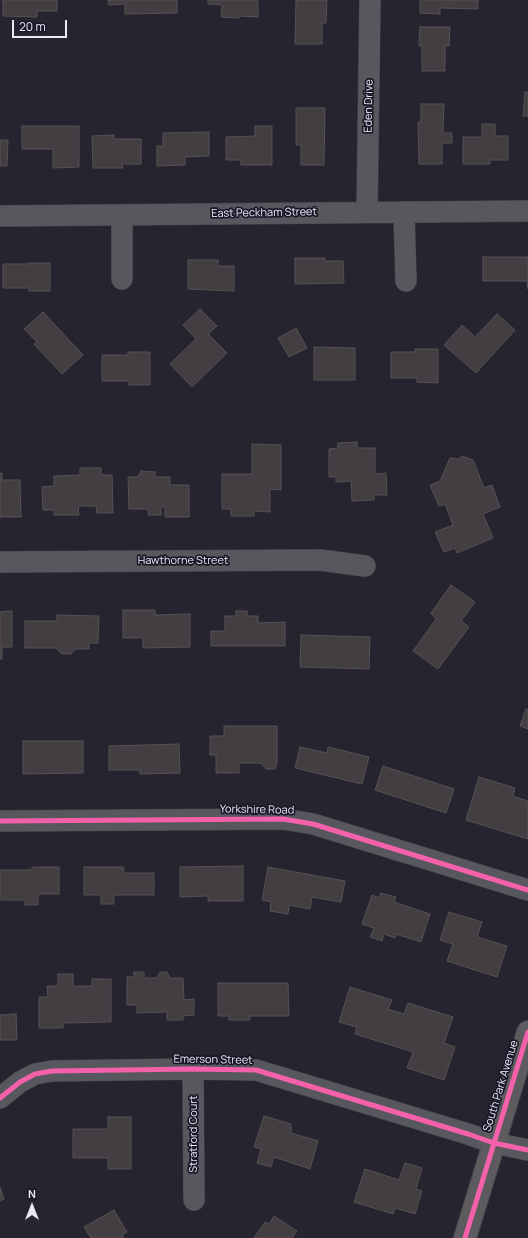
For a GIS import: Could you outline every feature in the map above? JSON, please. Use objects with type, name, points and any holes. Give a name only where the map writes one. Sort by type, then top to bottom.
[{"type":"main road","name":"South Park Avenue","points":[[465,1238],[528,1032]]},
{"type":"street","name":"Eden Drive","points":[[367,212],[370,0]]},
{"type":"street","name":"East Peckham Street","points":[[0,216],[528,211]]},
{"type":"street","points":[[404,212],[406,281]]},
{"type":"street","points":[[122,216],[122,279]]},
{"type":"street","name":"Hawthorne Street","points":[[0,562],[320,560],[365,566]]},
{"type":"street","name":"Yorkshire Road","points":[[0,821],[283,819],[313,824],[528,890]]},
{"type":"street","name":"Emerson Street","points":[[0,1098],[8,1091],[35,1074],[52,1071],[193,1069],[256,1070],[494,1143],[528,1150]]},
{"type":"street","name":"Stratford Court","points":[[193,1069],[194,1200]]},
{"type":"building","points":[[3,0],[57,0],[57,11],[37,11],[37,17],[3,16]]},
{"type":"building","points":[[108,0],[177,0],[177,13],[125,14],[125,4],[109,5]]},
{"type":"building","points":[[208,0],[258,0],[258,17],[221,17],[222,5],[208,4]]},
{"type":"building","points":[[296,0],[327,0],[326,23],[322,23],[322,44],[295,44]]},
{"type":"building","points":[[420,0],[478,0],[478,9],[440,8],[440,14],[420,13]]},
{"type":"building","points":[[420,27],[450,27],[449,46],[445,46],[445,71],[422,71],[422,46],[419,46]]},
{"type":"building","points":[[525,92],[528,92],[528,116],[523,116]]},
{"type":"building","points":[[421,104],[444,104],[443,133],[452,133],[452,143],[442,143],[442,164],[419,164],[418,122],[421,122]]},
{"type":"building","points":[[296,108],[325,108],[324,165],[301,165],[301,145],[296,145]]},
{"type":"building","points":[[482,124],[495,124],[495,136],[508,136],[508,160],[490,160],[490,164],[463,164],[463,137],[482,137]]},
{"type":"building","points":[[22,126],[79,126],[79,167],[53,168],[53,149],[22,149]]},
{"type":"building","points":[[255,126],[272,126],[272,165],[241,165],[241,160],[226,160],[226,137],[255,136]]},
{"type":"building","points":[[209,132],[209,156],[185,157],[185,165],[157,166],[157,146],[163,146],[163,133]]},
{"type":"building","points":[[114,135],[114,139],[141,139],[141,164],[122,164],[123,168],[93,168],[92,136]]},
{"type":"building","points":[[0,140],[8,140],[7,166],[0,166]]},
{"type":"building","points":[[483,257],[528,257],[528,289],[527,281],[483,281]]},
{"type":"building","points":[[295,258],[325,258],[325,261],[343,261],[344,283],[295,284]]},
{"type":"building","points":[[188,260],[218,260],[218,266],[234,266],[234,291],[188,289]]},
{"type":"building","points":[[50,263],[50,291],[29,291],[29,288],[3,288],[3,264]]},
{"type":"building","points":[[200,309],[217,326],[208,334],[227,353],[192,387],[170,364],[196,339],[183,325]]},
{"type":"building","points":[[43,312],[83,355],[62,374],[34,344],[37,342],[24,329]]},
{"type":"building","points":[[497,314],[515,330],[476,373],[444,345],[462,325],[475,337]]},
{"type":"building","points":[[296,328],[307,348],[289,357],[278,338]]},
{"type":"building","points":[[314,347],[355,348],[355,380],[314,380]]},
{"type":"building","points":[[415,349],[438,349],[438,383],[417,382],[417,378],[391,378],[391,352],[415,352]]},
{"type":"building","points":[[128,352],[150,352],[150,385],[129,385],[129,381],[102,381],[102,355],[128,355]]},
{"type":"building","points":[[357,442],[357,448],[375,448],[375,474],[386,473],[387,495],[374,495],[374,500],[352,501],[351,481],[336,482],[336,477],[329,477],[329,449],[338,448],[338,443]]},
{"type":"building","points":[[252,444],[281,445],[281,490],[270,489],[270,512],[254,511],[254,516],[231,516],[231,509],[222,509],[222,474],[252,474]]},
{"type":"building","points":[[462,456],[473,460],[484,488],[492,485],[500,507],[483,514],[493,538],[457,553],[455,548],[444,552],[435,532],[453,525],[445,504],[439,506],[430,485],[440,481],[450,458],[459,459]]},
{"type":"building","points":[[80,468],[101,468],[101,475],[112,475],[113,513],[97,513],[96,506],[78,506],[79,515],[54,515],[54,510],[43,510],[42,487],[54,486],[54,476],[80,475]]},
{"type":"building","points":[[141,471],[156,472],[154,477],[170,477],[170,485],[189,485],[189,517],[165,517],[165,507],[161,507],[161,515],[148,515],[148,509],[129,509],[128,477],[138,477]]},
{"type":"building","points":[[0,473],[2,473],[2,480],[20,480],[21,517],[0,517]]},
{"type":"building","points":[[451,585],[475,602],[461,621],[469,627],[438,669],[413,651],[436,619],[431,613]]},
{"type":"building","points":[[123,610],[155,610],[155,615],[190,614],[190,647],[143,648],[143,638],[123,638]]},
{"type":"building","points":[[12,611],[12,647],[2,647],[2,659],[0,659],[0,612]]},
{"type":"building","points":[[236,611],[247,611],[247,616],[258,616],[258,623],[285,622],[285,646],[211,646],[211,631],[225,631],[225,616],[236,616]]},
{"type":"building","points":[[57,615],[99,616],[98,643],[89,643],[89,649],[76,649],[71,654],[62,654],[56,648],[25,648],[25,621],[57,621]]},
{"type":"building","points":[[301,635],[370,637],[369,669],[300,667]]},
{"type":"building","points":[[526,709],[528,710],[528,729],[520,726]]},
{"type":"building","points":[[224,726],[277,726],[277,763],[275,769],[266,769],[261,763],[239,763],[239,773],[216,773],[216,755],[210,755],[210,736],[224,736]]},
{"type":"building","points":[[23,741],[83,741],[83,773],[23,774]]},
{"type":"building","points":[[179,744],[180,773],[140,774],[140,770],[109,770],[109,746]]},
{"type":"building","points":[[300,747],[327,753],[328,747],[369,757],[362,784],[295,768]]},
{"type":"building","points":[[383,766],[454,789],[446,813],[375,790]]},
{"type":"building","points":[[479,777],[515,788],[513,796],[528,801],[528,839],[466,820]]},
{"type":"building","points":[[243,866],[243,901],[208,901],[208,896],[180,897],[180,867]]},
{"type":"building","points":[[34,867],[59,867],[59,894],[38,894],[38,905],[25,905],[25,900],[0,900],[0,870],[30,870]]},
{"type":"building","points":[[84,867],[123,867],[124,873],[154,873],[154,895],[114,895],[114,904],[101,904],[101,895],[84,895]]},
{"type":"building","points":[[268,867],[345,881],[341,902],[312,897],[310,909],[289,905],[288,914],[270,911],[271,902],[262,900]]},
{"type":"building","points":[[381,893],[396,897],[394,902],[430,914],[421,942],[396,934],[395,938],[384,934],[382,941],[370,937],[374,928],[362,924],[372,895],[379,898]]},
{"type":"building","points":[[449,912],[482,922],[477,937],[507,946],[497,977],[447,961],[453,944],[440,940]]},
{"type":"building","points":[[134,972],[144,972],[144,978],[157,978],[160,972],[167,972],[170,978],[183,978],[184,1000],[194,999],[194,1015],[183,1016],[183,1020],[167,1020],[167,1012],[137,1013],[137,1005],[127,1005],[127,977],[134,977]]},
{"type":"building","points":[[58,974],[73,974],[73,986],[92,986],[92,979],[111,979],[111,1022],[63,1023],[63,1028],[39,1028],[39,997],[48,997],[47,986],[58,986]]},
{"type":"building","points":[[218,983],[288,983],[289,1016],[249,1016],[250,1020],[229,1020],[229,1016],[218,1016]]},
{"type":"building","points":[[350,987],[392,1000],[388,1009],[404,1014],[408,1003],[453,1017],[444,1043],[455,1047],[444,1080],[407,1068],[413,1052],[355,1034],[357,1027],[339,1022]]},
{"type":"building","points":[[16,1014],[17,1040],[0,1040],[0,1015]]},
{"type":"building","points":[[264,1116],[291,1124],[291,1133],[318,1141],[310,1169],[274,1157],[271,1167],[257,1163],[261,1149],[254,1147]]},
{"type":"building","points":[[108,1117],[131,1117],[131,1169],[108,1169],[108,1158],[73,1158],[73,1129],[108,1129]]},
{"type":"building","points":[[405,1163],[422,1168],[416,1189],[422,1191],[415,1214],[395,1208],[393,1214],[354,1202],[365,1169],[399,1180]]},
{"type":"building","points":[[0,1187],[4,1199],[0,1201]]},
{"type":"building","points":[[114,1210],[127,1232],[122,1235],[124,1238],[91,1238],[84,1227]]},
{"type":"building","points":[[274,1216],[297,1231],[292,1238],[254,1238],[265,1222],[269,1224]]},
{"type":"cycle path","points":[[0,821],[283,819],[313,824],[528,890]]},
{"type":"cycle path","points":[[465,1238],[528,1032]]},
{"type":"cycle path","points":[[0,1098],[20,1082],[35,1074],[52,1071],[193,1069],[256,1070],[494,1143],[528,1150]]}]
